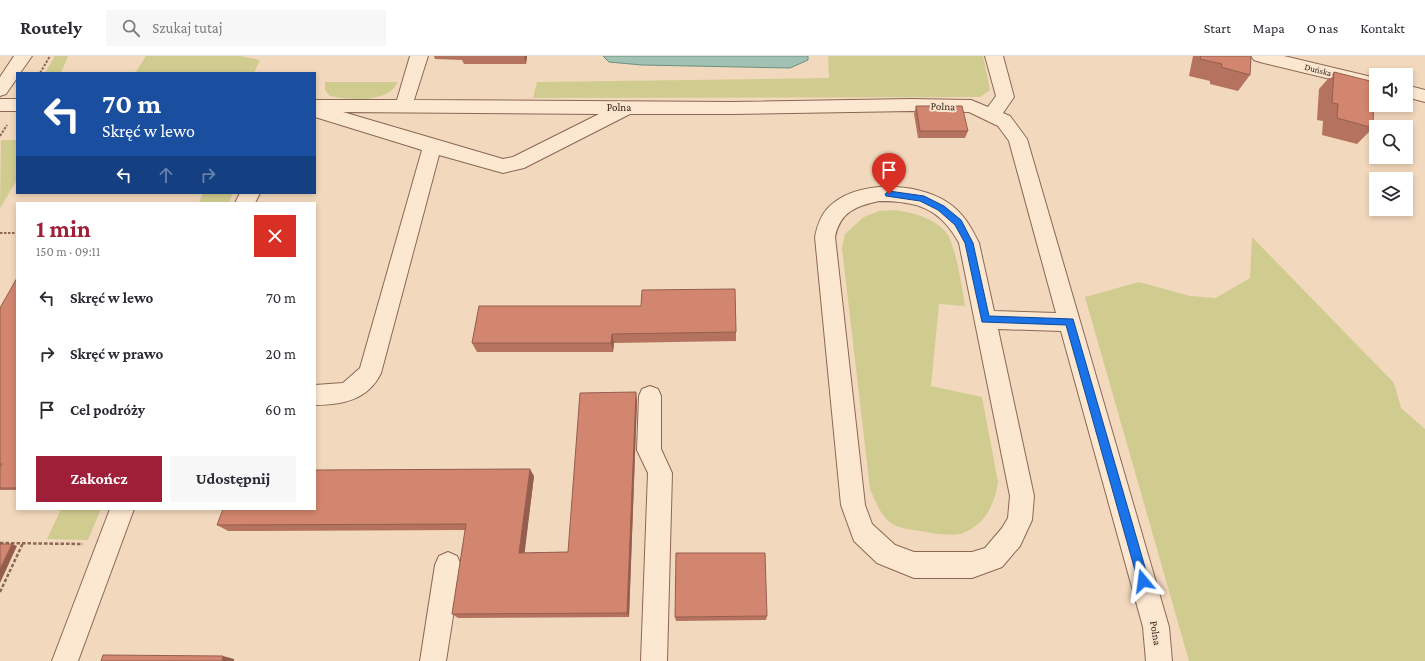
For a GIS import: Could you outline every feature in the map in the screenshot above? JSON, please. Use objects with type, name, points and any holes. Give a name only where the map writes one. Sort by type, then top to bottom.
[{"type":"street","points":[[0,90],[23,56]]},
{"type":"street","points":[[404,106],[419,56]]},
{"type":"street","points":[[992,116],[1005,97],[994,56]]},
{"type":"street","name":"Duńska","points":[[1260,56],[1369,82]]},
{"type":"street","points":[[1413,93],[1425,96]]},
{"type":"street","points":[[0,105],[16,105]]},
{"type":"street","name":"Polna","points":[[316,106],[731,108],[911,105],[970,106],[1004,121],[1018,139],[1156,627],[1159,661]]},
{"type":"street","points":[[316,111],[503,166],[517,163],[629,107]]},
{"type":"street","points":[[316,395],[342,395],[359,387],[370,374],[432,146]]},
{"type":"street","points":[[879,194],[899,194],[922,198],[941,208],[958,223],[969,243],[985,320],[1022,496],[1020,520],[1011,537],[993,558],[972,565],[914,565],[886,554],[864,532],[853,504],[825,237],[830,220],[842,208],[860,198],[879,194]]},
{"type":"street","points":[[985,320],[1070,322]]},
{"type":"street","points":[[650,396],[648,450],[660,473],[654,661]]},
{"type":"street","points":[[65,661],[122,510]]},
{"type":"street","points":[[433,661],[448,565]]},
{"type":"path","points":[[0,233],[16,233]]},
{"type":"path","points":[[0,543],[109,544]]},
{"type":"path","points":[[0,592],[23,543]]},
{"type":"shaded area","points":[[55,56],[68,56],[61,72],[46,72]]},
{"type":"shaded area","points":[[146,56],[240,56],[260,60],[254,72],[136,72]]},
{"type":"shaded area","points":[[603,56],[808,56],[808,60],[790,68],[642,65],[609,62]]},
{"type":"shaded area","points":[[828,56],[983,56],[990,90],[980,97],[533,98],[537,82],[829,78]]},
{"type":"shaded area","points":[[325,82],[398,82],[393,89],[377,97],[367,99],[347,99],[330,96],[325,90]]},
{"type":"shaded area","points":[[1,140],[16,140],[16,182],[0,208]]},
{"type":"shaded area","points":[[203,194],[233,194],[229,202],[199,202]]},
{"type":"shaded area","points":[[895,210],[915,214],[928,219],[940,226],[945,231],[952,246],[960,278],[965,306],[939,304],[931,386],[982,397],[998,482],[994,498],[987,514],[976,526],[960,534],[951,535],[935,533],[894,525],[887,520],[881,512],[870,489],[842,248],[845,234],[864,217],[879,211]]},
{"type":"shaded area","points":[[1252,237],[1394,383],[1401,408],[1425,429],[1425,661],[1189,661],[1085,297],[1139,282],[1190,296],[1216,298],[1250,278]]},
{"type":"shaded area","points":[[61,510],[101,510],[88,540],[47,539]]},
{"type":"building","points":[[1201,56],[1251,56],[1250,75],[1221,67],[1222,64],[1200,59]]},
{"type":"building","points":[[1334,72],[1369,81],[1369,112],[1373,112],[1373,120],[1369,120],[1369,127],[1337,118],[1338,104],[1332,103]]},
{"type":"building","points":[[916,106],[962,106],[968,131],[920,131]]},
{"type":"building","points":[[16,280],[16,488],[0,488],[0,467],[2,464],[0,464],[0,308]]},
{"type":"building","points":[[735,289],[736,332],[612,334],[611,343],[472,343],[479,306],[641,306],[642,290]]},
{"type":"building","points":[[636,392],[627,613],[452,614],[466,524],[217,525],[223,510],[316,510],[316,470],[530,469],[519,553],[568,552],[580,393]]},
{"type":"building","points":[[0,544],[12,544],[0,569]]},
{"type":"building","points":[[676,553],[765,553],[767,616],[675,617]]},
{"type":"building","points":[[103,655],[223,656],[222,661],[101,661]]},
{"type":"route","points":[[889,194],[899,194],[922,198],[941,208],[958,223],[969,243],[985,320],[1070,322],[1143,581]]}]
